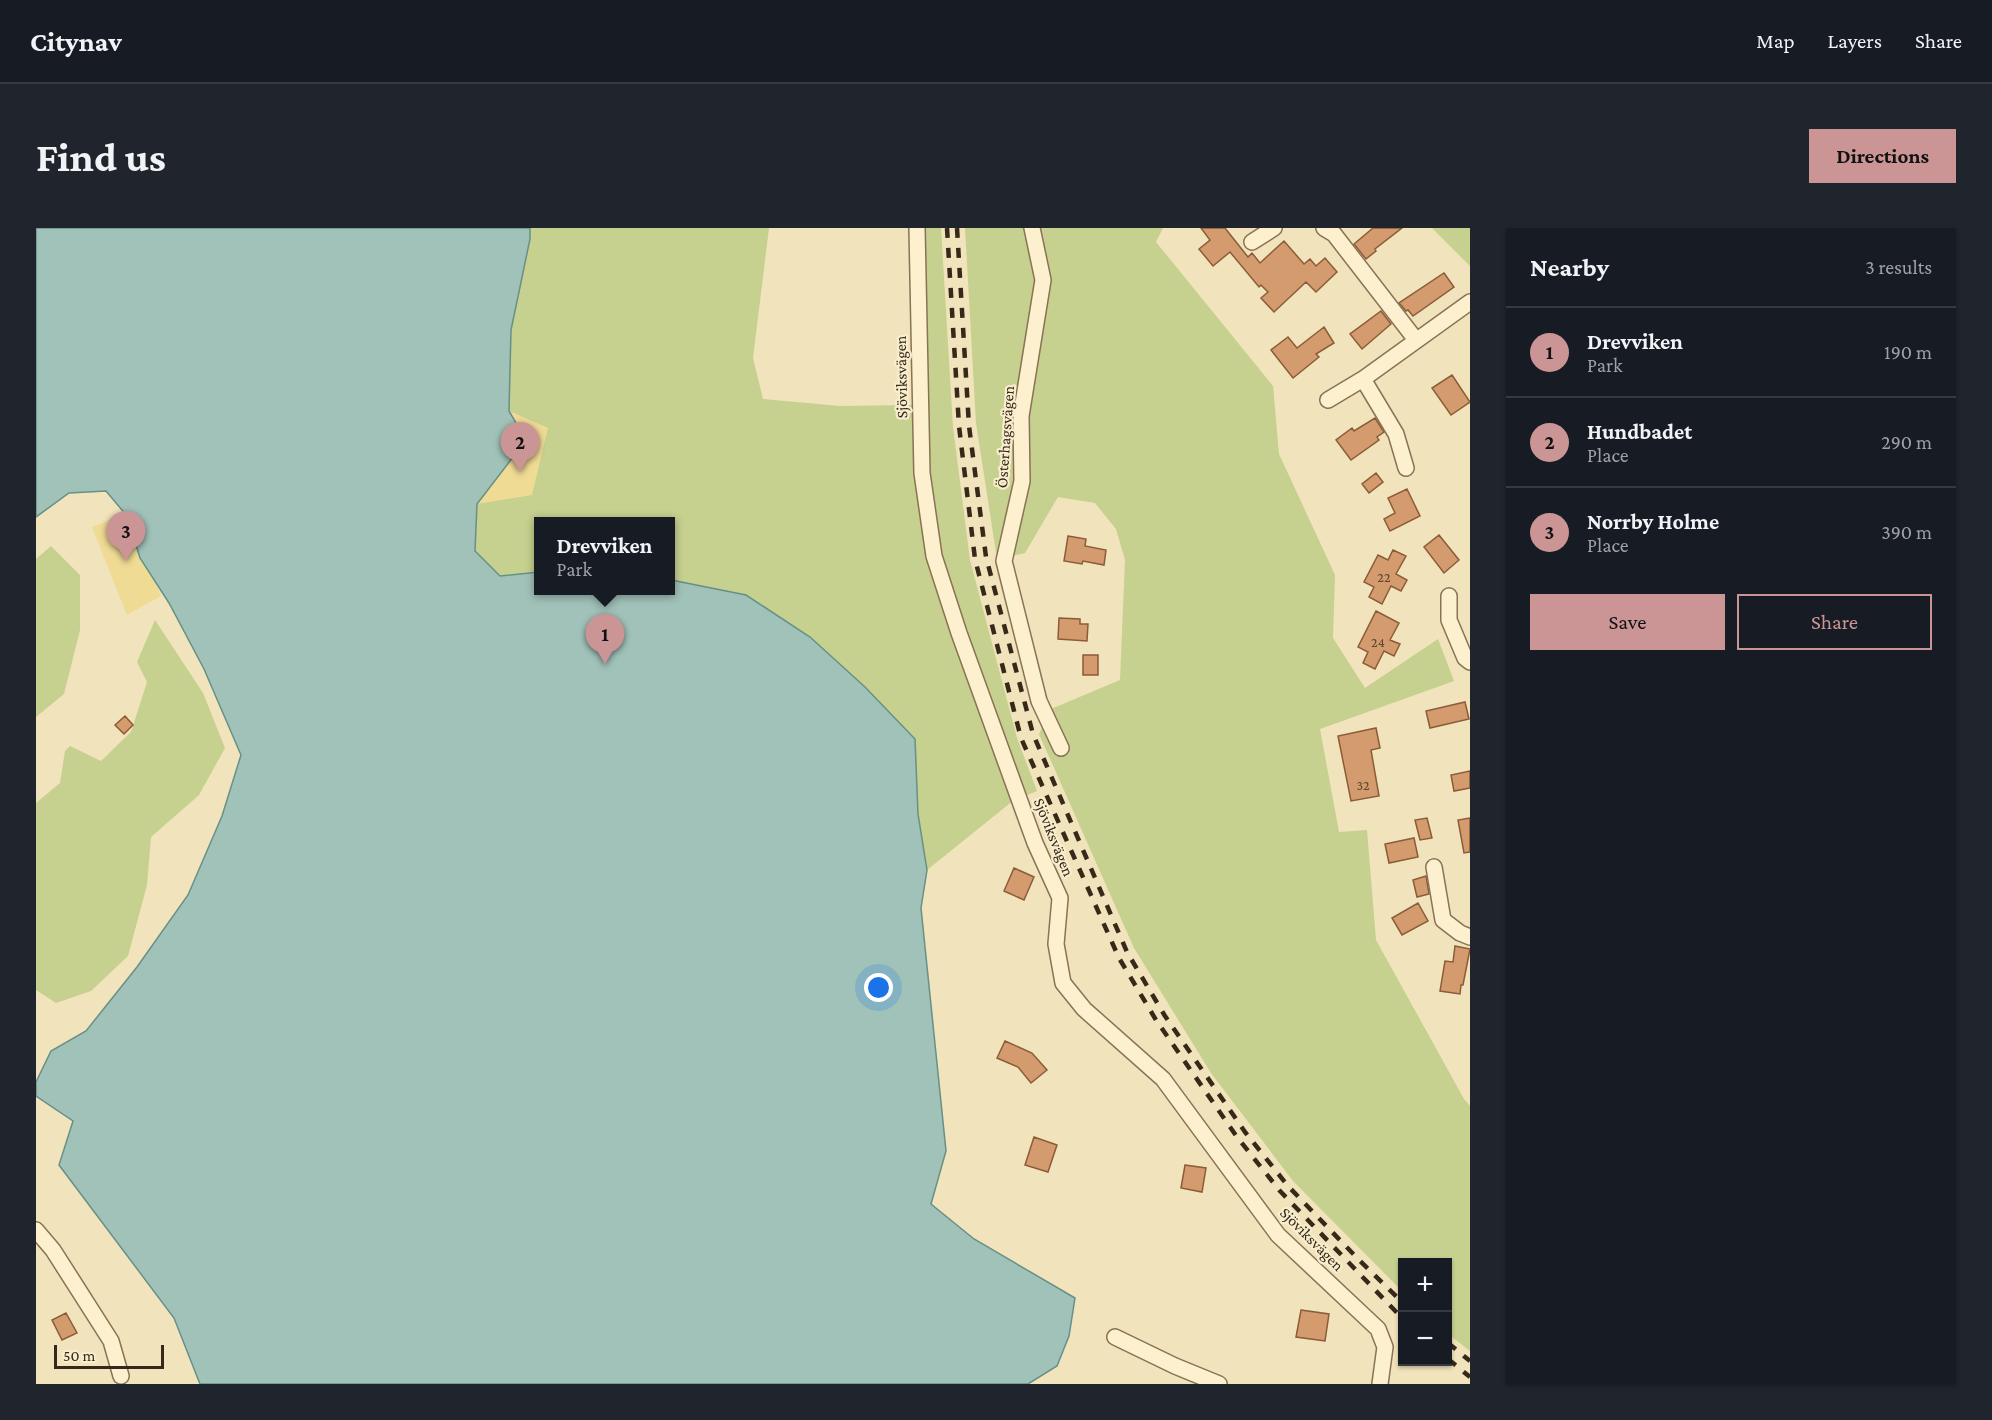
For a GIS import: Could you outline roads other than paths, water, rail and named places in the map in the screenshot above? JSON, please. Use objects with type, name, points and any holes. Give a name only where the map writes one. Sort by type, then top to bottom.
[{"type":"street","name":"Sjöviksvägen","points":[[916,228],[922,473],[934,556],[959,633],[1035,843],[1060,898],[1056,944],[1063,983],[1084,1009],[1163,1079],[1278,1235],[1378,1329],[1385,1347],[1380,1384]]},
{"type":"street","name":"Österhagsvägen","points":[[1032,228],[1043,280],[1021,416],[1022,481],[1004,561],[1039,701],[1061,748]]},
{"type":"street","points":[[1252,242],[1274,228]]},
{"type":"street","points":[[1324,228],[1334,234],[1416,340]]},
{"type":"street","points":[[1328,400],[1363,379],[1470,302]]},
{"type":"street","points":[[1363,379],[1396,434],[1406,468]]},
{"type":"street","points":[[1449,596],[1449,620],[1465,658],[1470,662]]},
{"type":"street","points":[[1434,867],[1443,920],[1460,933],[1470,937]]},
{"type":"street","points":[[36,1230],[53,1250],[111,1341],[121,1376]]},
{"type":"street","points":[[1115,1336],[1175,1366],[1219,1384]]},
{"type":"water","points":[[36,228],[530,228],[530,239],[511,330],[509,411],[519,428],[520,448],[477,504],[475,551],[500,576],[534,573],[534,595],[675,595],[675,581],[746,595],[810,637],[865,687],[915,739],[918,814],[927,870],[921,908],[946,1151],[931,1204],[974,1239],[1075,1298],[1069,1336],[1057,1366],[1028,1384],[200,1384],[174,1318],[59,1165],[73,1121],[36,1096],[36,1082],[51,1051],[86,1031],[137,967],[188,895],[222,816],[241,755],[204,669],[169,603],[140,558],[127,516],[106,491],[69,493],[36,517]]},
{"type":"railway","points":[[947,228],[959,426],[975,559],[1021,738],[1119,958],[1156,1020],[1237,1137],[1280,1191],[1398,1314]]},
{"type":"railway","points":[[957,228],[969,426],[986,557],[1033,734],[1127,952],[1165,1016],[1245,1132],[1288,1186],[1398,1298]]},
{"type":"railway","points":[[1452,1346],[1470,1361]]},
{"type":"railway","points":[[1452,1362],[1470,1377]]},
{"type":"place","name":"Hundbadet","points":[[520,472]]},
{"type":"place","name":"Norrby Holme","points":[[126,561]]},
{"type":"place","name":"Drevviken","points":[[605,664]]}]
